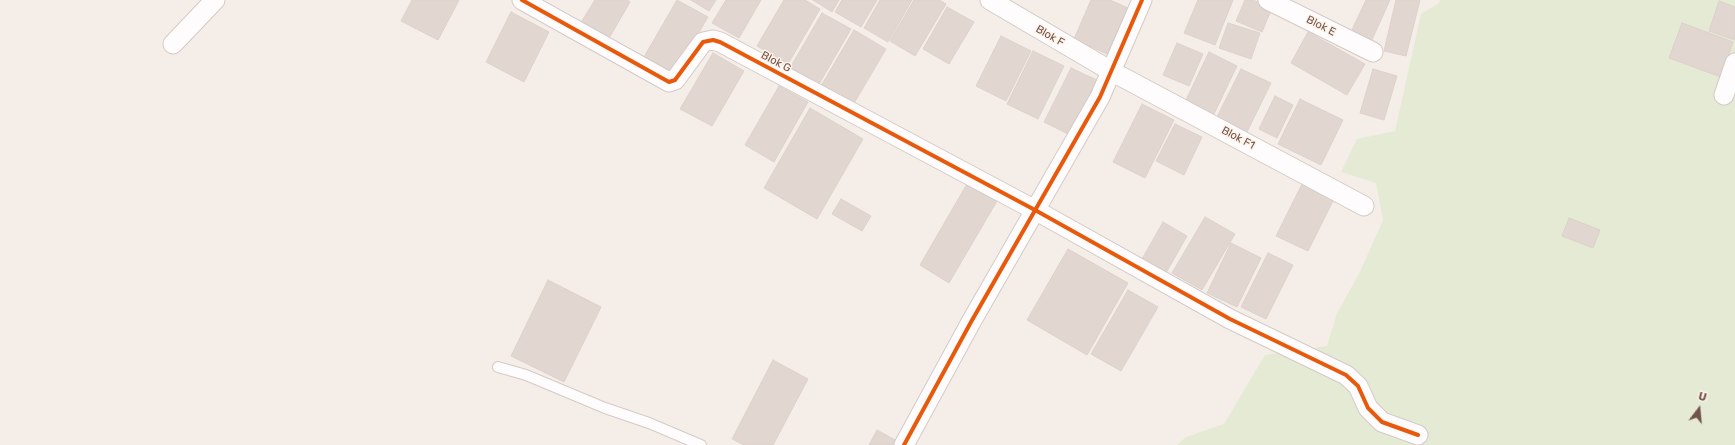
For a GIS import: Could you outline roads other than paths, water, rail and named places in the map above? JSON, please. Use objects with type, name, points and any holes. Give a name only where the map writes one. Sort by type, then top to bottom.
[{"type":"street","points":[[172,44],[215,0]]},
{"type":"street","name":"Blok G","points":[[522,0],[669,82],[675,80],[703,42],[713,40],[720,42],[1035,210]]},
{"type":"street","name":"Blok F","points":[[990,0],[1111,71]]},
{"type":"street","points":[[904,445],[971,322],[1100,97],[1142,0]]},
{"type":"street","name":"Blok E","points":[[1268,0],[1373,52]]},
{"type":"street","points":[[1724,96],[1735,63]]},
{"type":"street","name":"Blok F1","points":[[1111,71],[1364,206]]},
{"type":"street","points":[[1035,210],[1230,319],[1346,375],[1358,386],[1368,408],[1382,422],[1418,435]]},
{"type":"lane","points":[[498,367],[526,376],[605,408],[649,423],[701,445]]}]
